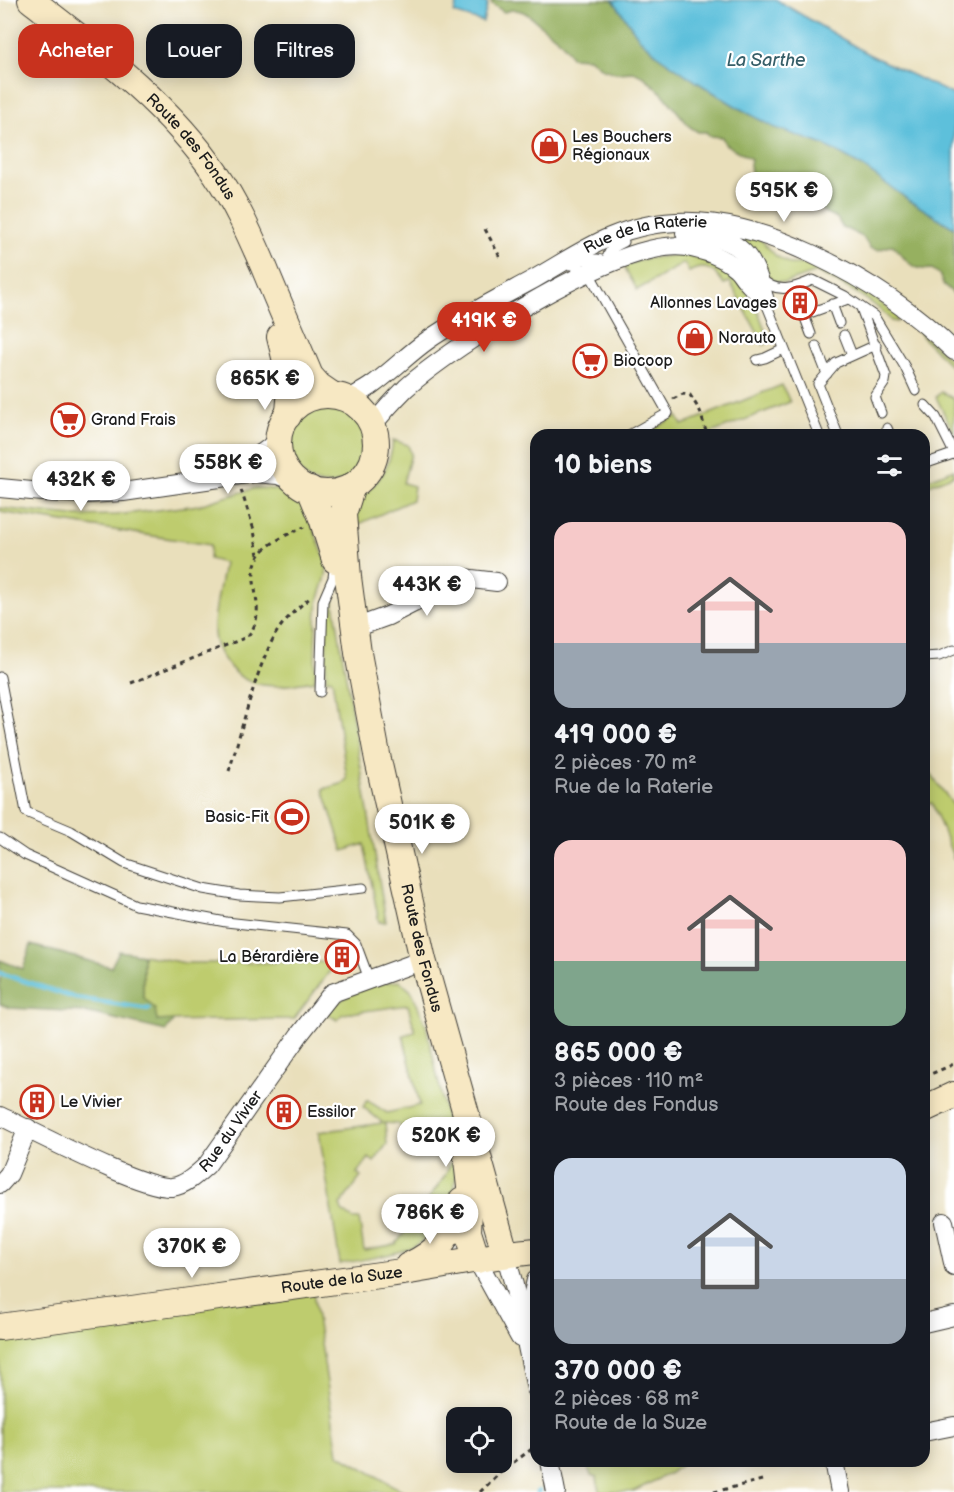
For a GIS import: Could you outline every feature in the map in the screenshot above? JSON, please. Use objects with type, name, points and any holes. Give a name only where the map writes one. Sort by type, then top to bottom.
[{"type":"street","name":"Route des Fondus","points":[[31,0],[123,75],[172,119],[217,175],[244,223],[310,376],[319,386],[340,398]]},
{"type":"street","name":"Rue de la Raterie","points":[[340,398],[371,386],[429,339],[610,237],[648,226],[687,222],[747,229],[793,246],[845,271],[894,302],[954,351]]},
{"type":"street","name":"Rue de la Raterie","points":[[373,425],[407,387],[458,348],[544,296],[624,242],[671,232],[718,237],[744,252],[759,276],[764,298]]},
{"type":"street","name":"Rue de la Raterie","points":[[597,261],[655,248],[685,247],[712,255],[737,269],[764,298]]},
{"type":"street","name":"Route des Fondus","points":[[264,270],[291,384],[292,398],[284,426]]},
{"type":"street","points":[[0,488],[88,494],[163,488],[254,473],[278,475],[320,492],[335,492],[352,486],[364,476],[374,459],[376,441],[373,425],[363,410],[340,398],[319,396],[306,400],[284,426],[271,448],[250,459],[163,488]]},
{"type":"street","points":[[284,426],[279,450],[282,462],[287,471],[303,485]]},
{"type":"street","name":"Route des Fondus","points":[[303,485],[322,518],[356,641]]},
{"type":"street","name":"Route des Fondus","points":[[352,486],[343,514],[343,528],[356,641],[378,759],[423,960],[505,1253]]},
{"type":"street","points":[[356,641],[388,616],[463,578],[497,582]]},
{"type":"street","name":"Rue du Vivier","points":[[0,1116],[149,1184],[162,1187],[178,1185],[193,1178],[207,1165],[299,1035],[332,993],[423,960]]},
{"type":"street","name":"Route des Fondus","points":[[452,1065],[468,1171],[468,1232],[477,1260]]},
{"type":"street","points":[[930,1089],[954,1079]]},
{"type":"street","points":[[930,1106],[954,1095]]},
{"type":"street","points":[[0,1184],[9,1174],[28,1128]]},
{"type":"street","name":"Route des Fondus","points":[[390,1274],[423,1258],[450,1234],[457,1220],[468,1171]]},
{"type":"street","points":[[944,1222],[954,1267]]},
{"type":"street","name":"Route de la Suze","points":[[0,1327],[390,1274],[477,1260],[530,1243]]},
{"type":"street","name":"Route de la Suze","points":[[505,1253],[530,1251]]},
{"type":"street","points":[[505,1253],[530,1362]]},
{"type":"street","points":[[477,1260],[528,1353]]},
{"type":"street","points":[[930,1322],[954,1316]]},
{"type":"street","points":[[528,1353],[530,1319]]},
{"type":"street","points":[[930,1431],[954,1426]]},
{"type":"street","points":[[551,1467],[556,1492]]},
{"type":"street","points":[[835,1467],[840,1492]]},
{"type":"lane","points":[[561,264],[578,267],[597,261],[669,413],[640,429]]},
{"type":"lane","points":[[759,276],[777,289],[801,290],[813,280],[848,298],[874,316],[905,366],[916,391]]},
{"type":"lane","points":[[787,289],[792,299]]},
{"type":"lane","points":[[764,298],[817,429]]},
{"type":"lane","points":[[811,334],[803,311],[848,298]]},
{"type":"lane","points":[[832,304],[839,323]]},
{"type":"lane","points":[[861,307],[886,376],[885,382],[875,397],[881,413]]},
{"type":"lane","points":[[844,335],[852,356]]},
{"type":"lane","points":[[836,429],[818,384],[836,363],[876,345]]},
{"type":"lane","points":[[816,346],[827,374]]},
{"type":"lane","points":[[756,360],[784,349]]},
{"type":"lane","points":[[925,405],[936,417],[953,454],[930,462]]},
{"type":"lane","points":[[320,692],[323,601],[333,578],[335,561]]},
{"type":"lane","points":[[930,657],[939,656],[954,650]]},
{"type":"lane","points":[[0,677],[26,812],[71,831],[124,863],[203,889],[239,895],[280,897],[363,888]]},
{"type":"lane","points":[[0,838],[25,855],[136,905],[226,922],[347,935],[356,944],[369,979]]},
{"type":"path","points":[[485,229],[501,259]]},
{"type":"path","points":[[664,405],[683,394],[690,395],[700,411],[706,429]]},
{"type":"path","points":[[247,488],[240,490],[254,530],[258,557]]},
{"type":"path","points":[[131,683],[247,637],[252,631],[258,612],[253,578],[254,565],[258,557],[268,546],[312,522]]},
{"type":"path","points":[[229,771],[256,684],[278,631],[288,617],[313,596]]},
{"type":"path","points":[[930,1074],[954,1064]]},
{"type":"path","points":[[480,1492],[502,1470],[530,1450]]},
{"type":"path","points":[[714,1492],[766,1479]]},
{"type":"green space","points":[[491,0],[613,0],[639,38],[660,57],[697,82],[773,127],[824,145],[863,167],[910,201],[954,228],[954,294],[943,284],[939,274],[932,269],[914,266],[893,245],[878,250],[870,248],[863,237],[842,227],[837,218],[826,213],[798,188],[776,175],[774,183],[763,181],[751,173],[751,159],[725,144],[722,137],[709,136],[706,132],[698,132],[690,127],[663,94],[644,77],[634,72],[616,73],[603,69],[589,58],[571,57],[560,41],[527,14],[517,10],[504,12],[492,4]]},
{"type":"green space","points":[[723,229],[759,238],[776,256],[790,264],[815,264],[866,291],[896,315],[897,322],[891,321],[876,306],[857,293],[817,272],[784,283],[772,280]]},
{"type":"green space","points":[[685,254],[729,269],[754,300],[769,341],[764,345],[730,282],[724,284],[709,269],[700,268],[689,272],[684,263],[637,290],[624,266],[643,259]]},
{"type":"green space","points":[[919,331],[954,363],[954,369],[924,339]]},
{"type":"green space","points":[[782,385],[790,402],[721,429],[654,429],[677,416],[682,425]]},
{"type":"green space","points":[[941,392],[954,399],[954,434],[936,397]]},
{"type":"green space","points":[[328,404],[343,407],[356,416],[365,429],[368,444],[365,459],[356,472],[343,481],[328,484],[313,481],[300,472],[291,459],[288,444],[291,429],[300,416],[313,407]]},
{"type":"green space","points":[[393,440],[408,445],[411,454],[403,483],[414,486],[412,500],[357,525],[358,504],[384,471]]},
{"type":"green space","points":[[954,469],[954,475],[930,485],[930,479]]},
{"type":"green space","points":[[255,488],[281,491],[298,501],[309,517],[326,561],[327,572],[317,613],[315,681],[278,686],[255,683],[235,672],[226,662],[217,648],[214,633],[224,563],[209,559],[210,545],[0,512],[0,508],[73,516],[116,515],[199,505]]},
{"type":"green space","points":[[333,597],[386,922],[379,922],[364,844],[343,851],[323,789],[341,784],[347,779],[332,679],[326,680],[327,606]]},
{"type":"green space","points":[[930,773],[954,806],[954,859],[932,803],[930,804]]},
{"type":"green space","points":[[31,945],[111,967],[119,951],[143,955],[143,997],[155,1009],[157,1021],[174,1020],[166,1031],[85,1012],[10,1008],[0,1004],[0,960],[23,969]]},
{"type":"green space","points":[[143,955],[185,963],[326,962],[330,971],[294,1019],[157,1021],[143,997]]},
{"type":"green space","points":[[400,981],[412,992],[426,1025],[450,1134],[424,1154],[398,1124],[385,1123],[387,1144],[374,1162],[369,1158],[357,1174],[361,1177],[340,1205],[342,1211],[353,1219],[359,1219],[364,1250],[396,1244],[445,1176],[454,1154],[456,1176],[454,1188],[440,1225],[427,1238],[392,1254],[340,1264],[319,1132],[383,1123],[363,1107],[367,1100],[387,1113],[420,1105],[403,1035],[415,1032],[408,1005],[343,1014],[337,1020],[326,1013],[333,1006],[360,990]]},
{"type":"green space","points":[[312,1285],[338,1454],[404,1492],[0,1492],[0,1327]]},
{"type":"green space","points":[[588,1467],[678,1467],[632,1492],[599,1492],[597,1477],[591,1475]]},
{"type":"water","points":[[458,0],[478,0],[488,3],[483,22],[454,13]]},
{"type":"water","name":"La Sarthe","points":[[613,0],[777,0],[868,54],[954,95],[954,228],[910,201],[863,167],[824,145],[773,127],[697,82],[660,57],[639,38]]},
{"type":"waterway","points":[[0,973],[75,998],[149,1009]]},
{"type":"place","name":"Les Bouchers Régionaux","points":[[549,146]]},
{"type":"place","name":"Allonnes Lavages","points":[[800,303]]},
{"type":"place","name":"Norauto","points":[[695,338]]},
{"type":"place","name":"Biocoop","points":[[590,361]]},
{"type":"place","name":"Grand Frais","points":[[68,420]]},
{"type":"place","name":"Basic-Fit","points":[[292,817]]},
{"type":"place","name":"La Bérardière","points":[[342,957]]},
{"type":"place","name":"Le Vivier","points":[[37,1102]]},
{"type":"place","name":"Essilor","points":[[284,1112]]}]
